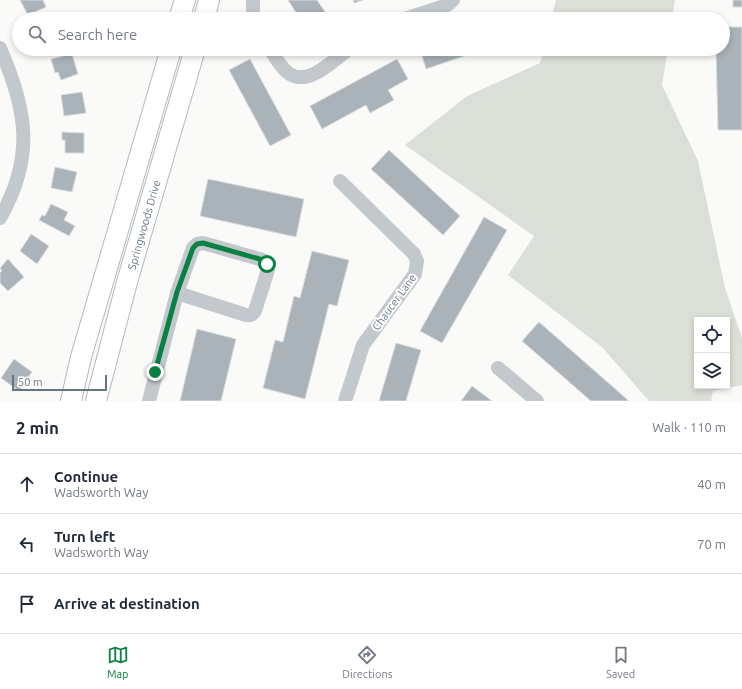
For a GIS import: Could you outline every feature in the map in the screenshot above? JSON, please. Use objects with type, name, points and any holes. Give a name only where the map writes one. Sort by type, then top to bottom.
[{"type":"street","points":[[181,12],[185,0]]},
{"type":"street","points":[[206,12],[209,0]]},
{"type":"street","points":[[253,0],[253,12]]},
{"type":"street","points":[[426,12],[447,5],[453,0]]},
{"type":"street","points":[[0,48],[11,73],[18,95],[24,122],[24,140],[21,166],[16,183],[0,218]]},
{"type":"street","points":[[71,401],[81,357],[169,56]]},
{"type":"street","name":"Springwoods Drive","points":[[96,401],[127,282],[193,56]]},
{"type":"street","points":[[275,56],[287,73],[295,77],[303,78],[312,76],[339,56]]},
{"type":"street","name":"Chaucer Lane","points":[[340,182],[414,254],[417,261],[415,274],[363,344],[345,401]]},
{"type":"street","points":[[149,401],[177,292],[193,248],[197,244],[203,243],[263,260],[267,264],[268,270],[260,297],[255,311],[251,314],[246,315],[177,292]]},
{"type":"street","points":[[498,368],[537,401]]},
{"type":"shaded area","points":[[556,0],[675,0],[673,12],[553,12]]},
{"type":"shaded area","points":[[542,56],[667,56],[662,85],[698,161],[725,288],[742,338],[742,385],[730,387],[730,317],[694,317],[694,389],[723,389],[713,391],[711,401],[649,401],[602,347],[508,275],[534,236],[405,145],[467,96],[540,63]]},
{"type":"building","points":[[20,0],[43,0],[46,7],[35,12],[26,12]]},
{"type":"building","points":[[288,0],[317,0],[325,12],[296,12]]},
{"type":"building","points":[[353,0],[363,0],[354,3]]},
{"type":"building","points":[[733,0],[742,0],[742,7],[733,7]]},
{"type":"building","points":[[730,27],[742,27],[742,130],[718,130],[716,56],[730,56]]},
{"type":"building","points":[[64,56],[73,56],[78,74],[61,80],[58,72],[55,73],[51,59]]},
{"type":"building","points":[[422,56],[464,56],[426,69]]},
{"type":"building","points":[[250,59],[291,135],[270,146],[229,70]]},
{"type":"building","points":[[397,59],[408,79],[388,90],[394,100],[370,113],[366,105],[322,129],[310,106]]},
{"type":"building","points":[[82,92],[86,113],[64,116],[61,95]]},
{"type":"building","points":[[62,132],[84,133],[84,153],[65,153],[65,140],[62,140]]},
{"type":"building","points":[[389,150],[460,216],[443,235],[371,169]]},
{"type":"building","points":[[55,167],[77,172],[72,192],[51,188]]},
{"type":"building","points":[[208,179],[304,199],[296,237],[200,216]]},
{"type":"building","points":[[51,204],[68,212],[64,220],[75,226],[69,236],[39,220],[42,215],[45,216]]},
{"type":"building","points":[[484,217],[507,230],[442,343],[420,331]]},
{"type":"building","points":[[31,234],[49,246],[37,264],[20,251]]},
{"type":"building","points":[[312,251],[349,260],[337,306],[329,304],[305,399],[263,388],[275,340],[283,342],[294,296],[300,298]]},
{"type":"building","points":[[8,259],[24,277],[8,291],[0,283],[0,273],[2,271],[0,268]]},
{"type":"building","points":[[539,322],[629,401],[591,401],[522,341]]},
{"type":"building","points":[[197,329],[236,339],[221,401],[180,401]]},
{"type":"building","points":[[396,343],[421,350],[406,401],[379,401]]},
{"type":"building","points":[[14,359],[32,372],[19,391],[1,378]]},
{"type":"building","points":[[472,386],[492,401],[461,401]]},
{"type":"route","points":[[155,372],[177,292],[193,248],[197,244],[203,243],[263,260],[267,264]]}]
